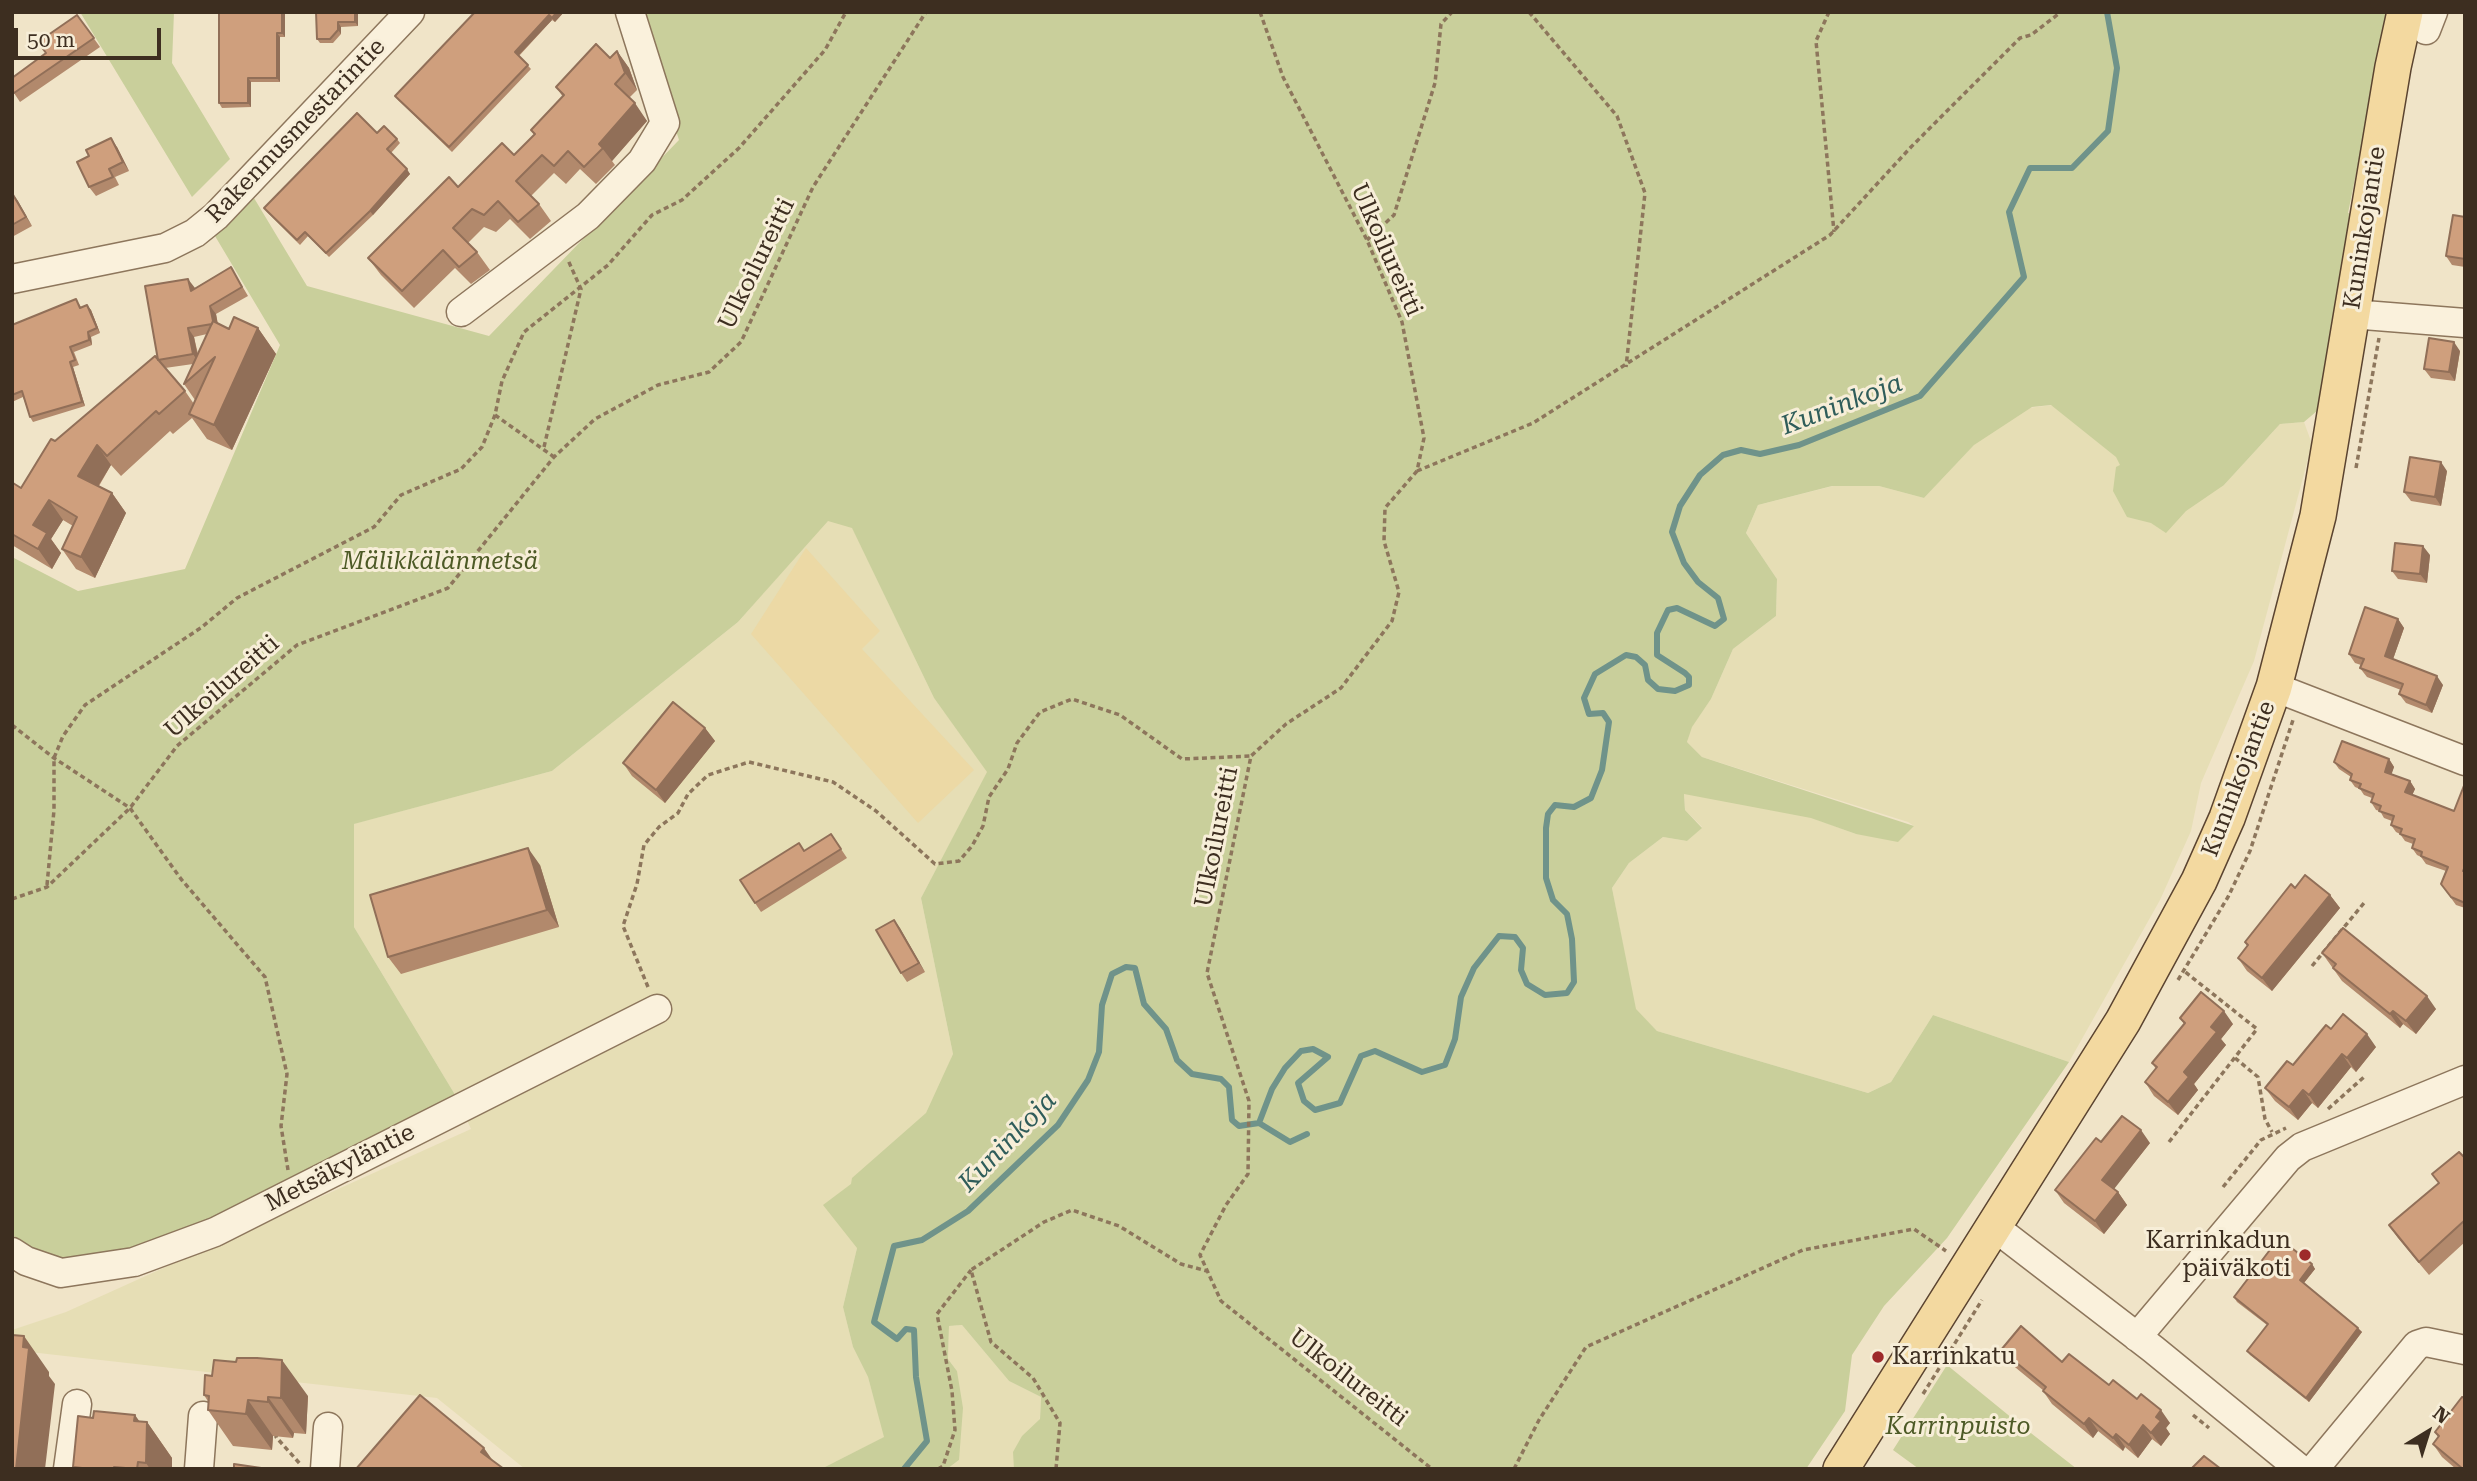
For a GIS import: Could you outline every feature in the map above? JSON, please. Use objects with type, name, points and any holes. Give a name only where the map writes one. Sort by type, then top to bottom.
[{"type":"main road","name":"Kuninkojantie","points":[[1850,1465],[1993,1226],[2123,1021],[2199,881],[2227,818],[2274,687],[2318,516],[2393,67],[2421,18]]},
{"type":"street","name":"Rakennusmestarintie","points":[[12,279],[165,248],[195,233],[216,216],[410,12]]},
{"type":"street","points":[[461,312],[589,216],[642,162],[665,123],[630,12]]},
{"type":"street","points":[[2351,314],[2465,323]]},
{"type":"street","points":[[2274,687],[2465,761]]},
{"type":"street","name":"Metsäkyläntie","points":[[12,1252],[26,1261],[61,1273],[134,1262],[215,1232],[657,1009]]},
{"type":"street","points":[[2137,1337],[2288,1158],[2302,1147],[2465,1080]]},
{"type":"street","points":[[1993,1226],[2137,1337],[2300,1469]]},
{"type":"street","points":[[2314,1469],[2417,1345],[2426,1342],[2465,1350]]},
{"type":"street","points":[[68,1469],[77,1404]]},
{"type":"street","points":[[198,1469],[203,1416]]},
{"type":"street","points":[[325,1469],[328,1427]]},
{"type":"path","points":[[47,887],[54,810],[54,758],[63,736],[85,705],[202,627],[237,598],[374,527],[401,495],[461,469],[482,447],[495,415],[502,381],[524,332],[608,265],[652,215],[682,200],[739,148],[825,50],[846,12]]},
{"type":"path","name":"Ulkoilureitti","points":[[12,899],[47,887],[130,808],[177,746],[297,645],[448,587],[554,457],[595,419],[658,385],[709,372],[741,342],[813,187],[926,12]]},
{"type":"path","name":"Ulkoilureitti","points":[[1260,12],[1283,77],[1367,240],[1402,322],[1424,438],[1417,471],[1385,508],[1384,541],[1399,592],[1392,621],[1341,688],[1286,724],[1251,756],[1208,973],[1249,1101],[1248,1174],[1226,1205],[1200,1255],[1221,1301],[1432,1469]]},
{"type":"path","points":[[1367,240],[1394,215],[1435,83],[1441,24],[1452,12]]},
{"type":"path","points":[[1529,12],[1617,116],[1645,193],[1626,367]]},
{"type":"path","points":[[1829,12],[1816,41],[1834,232]]},
{"type":"path","points":[[1417,471],[1533,423],[1626,367],[1834,232],[1911,146],[2020,38],[2031,35],[2061,12]]},
{"type":"path","points":[[544,447],[581,289],[559,239]]},
{"type":"path","points":[[495,415],[544,447],[554,457]]},
{"type":"path","points":[[657,1009],[623,926],[637,884],[644,845],[659,827],[678,813],[688,794],[708,775],[749,762],[833,782],[876,811],[935,864],[959,861],[972,846],[982,826],[989,797],[1008,769],[1017,743],[1040,712],[1072,699],[1120,715],[1182,759],[1251,756]]},
{"type":"path","points":[[12,725],[54,758],[130,808],[181,879],[265,977],[287,1074],[281,1126],[290,1194]]},
{"type":"path","points":[[2312,966],[2364,903]]},
{"type":"path","points":[[2169,1142],[2257,1029],[2184,971]]},
{"type":"path","points":[[2235,1058],[2258,1077],[2265,1119],[2272,1132]]},
{"type":"path","points":[[938,1469],[943,1466],[956,1430],[952,1391],[937,1314],[971,1270],[1044,1222],[1072,1210],[1119,1226],[1181,1264],[1207,1270]]},
{"type":"path","points":[[1514,1469],[1539,1420],[1586,1347],[1803,1250],[1914,1229],[1951,1254]]},
{"type":"path","points":[[971,1270],[991,1342],[1033,1378],[1060,1423],[1056,1469]]},
{"type":"path","points":[[278,1431],[276,1437],[302,1469]]},
{"type":"shaded area","points":[[2053,405],[2224,485],[2280,424],[2304,422],[2312,444],[2254,661],[2201,783],[2191,831],[2160,900],[2069,1062],[1933,1015],[1891,1082],[1868,1093],[1657,1031],[1635,1009],[1612,888],[1629,863],[1663,837],[1687,841],[1702,827],[1685,810],[1684,793],[1810,817],[1856,834],[1914,826],[1702,757],[1687,742],[1691,727],[1711,699],[1733,649],[1776,616],[1777,579],[1746,533],[1758,505],[1833,486],[1879,486],[1924,498],[1983,435],[2028,408]]},
{"type":"shaded area","points":[[827,520],[852,527],[934,698],[988,772],[921,898],[953,1054],[935,1098],[857,1248],[843,1307],[853,1347],[868,1377],[885,1437],[821,1469],[525,1469],[437,1398],[12,1350],[12,1330],[66,1312],[471,1129],[457,1098],[354,927],[353,824],[552,771],[738,622]]},
{"type":"shaded area","points":[[962,1325],[1009,1381],[1041,1397],[1037,1469],[947,1469],[959,1460],[957,1371],[948,1359],[949,1326]]},
{"type":"green space","points":[[80,12],[174,12],[172,63],[230,159],[192,197]]},
{"type":"green space","name":"Mälikkälänmetsä","points":[[638,12],[2389,12],[2348,213],[2353,214],[2324,405],[2304,422],[2280,424],[2224,485],[2186,511],[2166,533],[2151,523],[2127,517],[2113,491],[2116,467],[2120,465],[2116,457],[2051,405],[2032,407],[1974,445],[1924,498],[1879,486],[1832,486],[1758,505],[1746,533],[1777,579],[1776,616],[1733,649],[1711,699],[1692,727],[1687,742],[1702,757],[1914,826],[1898,842],[1856,834],[1811,818],[1684,794],[1685,810],[1702,828],[1687,841],[1663,837],[1629,863],[1612,888],[1636,1009],[1657,1031],[1868,1093],[1891,1082],[1933,1015],[2069,1062],[1947,1238],[1884,1306],[1852,1355],[1845,1411],[1806,1469],[1014,1469],[1013,1452],[1022,1436],[1040,1419],[1041,1397],[1009,1381],[962,1325],[949,1326],[948,1359],[957,1371],[963,1408],[959,1460],[947,1469],[821,1469],[884,1437],[868,1377],[853,1347],[843,1307],[857,1248],[823,1205],[851,1184],[852,1178],[926,1113],[953,1054],[921,898],[987,772],[934,698],[852,528],[828,521],[738,622],[552,771],[354,824],[354,927],[457,1098],[217,1221],[130,1254],[57,1263],[12,1235],[12,557],[78,591],[185,569],[280,345],[215,236],[254,198],[307,286],[489,336],[679,140]]},
{"type":"green space","name":"Karrinpuisto","points":[[1947,1365],[2077,1469],[1919,1469],[1893,1450]]},
{"type":"sand","points":[[806,548],[880,631],[862,649],[974,770],[918,823],[751,634]]},
{"type":"building","points":[[219,12],[282,12],[282,33],[277,33],[277,78],[248,78],[248,103],[219,103]]},
{"type":"building","points":[[316,12],[355,12],[355,22],[338,22],[338,30],[330,39],[317,39]]},
{"type":"building","points":[[475,12],[557,12],[552,18],[549,15],[515,52],[528,65],[449,147],[395,96]]},
{"type":"building","points":[[77,15],[94,38],[14,93],[12,78],[46,53],[38,42]]},
{"type":"building","points":[[596,44],[610,58],[617,51],[625,73],[615,84],[635,103],[599,144],[603,148],[584,167],[568,151],[554,166],[542,155],[516,181],[539,204],[518,222],[498,201],[484,215],[472,209],[453,228],[477,252],[459,267],[443,250],[402,291],[368,258],[449,177],[458,187],[502,143],[514,155],[535,134],[531,130],[564,95],[556,87]]},
{"type":"building","points":[[357,113],[377,133],[384,126],[397,139],[387,149],[407,169],[370,211],[326,253],[305,232],[297,240],[264,208]]},
{"type":"building","points":[[111,138],[123,162],[109,169],[113,177],[89,187],[77,162],[89,156],[86,150]]},
{"type":"building","points":[[12,193],[26,217],[12,225]]},
{"type":"building","points":[[2453,215],[2465,217],[2465,259],[2446,256]]},
{"type":"building","points":[[231,267],[242,287],[210,306],[212,324],[188,328],[193,354],[158,360],[145,286],[188,279],[191,291]]},
{"type":"building","points":[[76,299],[80,308],[87,305],[97,328],[88,332],[89,340],[70,347],[75,360],[70,362],[82,402],[30,417],[22,391],[12,395],[12,325]]},
{"type":"building","points":[[234,317],[258,328],[214,425],[189,414],[215,357],[184,384],[213,321],[229,329]]},
{"type":"building","points":[[2429,338],[2454,342],[2449,372],[2424,369]]},
{"type":"building","points":[[155,356],[185,391],[159,414],[156,411],[107,456],[97,445],[78,476],[112,493],[81,557],[62,549],[77,517],[49,500],[33,525],[47,533],[38,549],[12,534],[13,483],[21,488],[51,439],[55,441]]},
{"type":"building","points":[[2410,457],[2441,462],[2435,497],[2404,492]]},
{"type":"building","points":[[2395,543],[2423,546],[2420,574],[2392,571]]},
{"type":"building","points":[[2365,607],[2398,619],[2385,656],[2437,676],[2426,705],[2399,694],[2403,684],[2360,668],[2364,659],[2349,654]]},
{"type":"building","points":[[673,702],[705,728],[656,790],[623,763]]},
{"type":"building","points":[[2342,741],[2389,759],[2385,772],[2410,781],[2405,792],[2454,811],[2465,783],[2465,903],[2451,897],[2441,884],[2448,867],[2421,856],[2422,852],[2412,848],[2415,839],[2400,834],[2402,829],[2391,825],[2394,816],[2379,811],[2381,806],[2371,802],[2374,794],[2359,788],[2361,784],[2350,780],[2352,774],[2334,762]]},
{"type":"building","points":[[831,834],[841,849],[755,903],[740,880],[799,843],[804,851]]},
{"type":"building","points":[[528,848],[547,910],[388,957],[370,895]]},
{"type":"building","points":[[2305,875],[2330,895],[2262,978],[2238,958],[2248,945],[2245,942],[2291,884],[2295,888]]},
{"type":"building","points":[[894,920],[919,963],[901,973],[876,930]]},
{"type":"building","points":[[2343,928],[2427,996],[2406,1021],[2393,1011],[2390,1014],[2333,968],[2336,964],[2322,953]]},
{"type":"building","points":[[2201,992],[2224,1011],[2211,1027],[2217,1032],[2184,1072],[2189,1077],[2168,1102],[2145,1082],[2157,1067],[2152,1063],[2185,1023],[2180,1018]]},
{"type":"building","points":[[2343,1014],[2367,1034],[2347,1058],[2342,1054],[2309,1095],[2303,1090],[2289,1107],[2265,1088],[2287,1061],[2293,1065],[2326,1025],[2331,1029]]},
{"type":"building","points":[[2122,1116],[2141,1130],[2102,1180],[2118,1192],[2095,1221],[2055,1190],[2096,1138],[2101,1142]]},
{"type":"building","points":[[2459,1152],[2465,1158],[2465,1220],[2419,1262],[2389,1225],[2439,1183],[2432,1174]]},
{"type":"building","points":[[2279,1238],[2312,1264],[2300,1280],[2358,1328],[2306,1398],[2247,1351],[2268,1324],[2234,1297]]},
{"type":"building","points":[[2021,1326],[2062,1362],[2069,1354],[2109,1385],[2113,1380],[2137,1399],[2141,1394],[2161,1410],[2156,1417],[2161,1421],[2151,1433],[2143,1425],[2129,1445],[2116,1434],[2113,1438],[2089,1418],[2084,1424],[2043,1391],[2046,1387],[2001,1350]]},
{"type":"building","points":[[12,1335],[24,1336],[23,1347],[29,1348],[16,1469],[12,1469]]},
{"type":"building","points":[[237,1358],[282,1360],[281,1398],[268,1397],[268,1402],[248,1400],[246,1414],[208,1410],[209,1396],[204,1395],[205,1375],[212,1376],[214,1360],[236,1362]]},
{"type":"building","points":[[420,1395],[484,1448],[481,1452],[504,1469],[356,1469]]},
{"type":"building","points":[[2462,1397],[2465,1398],[2465,1469],[2433,1444],[2439,1436],[2435,1432]]},
{"type":"building","points":[[94,1411],[135,1415],[134,1421],[147,1422],[146,1463],[138,1462],[137,1469],[73,1467],[78,1416],[93,1418]]},
{"type":"building","points":[[2204,1456],[2221,1469],[2191,1469]]},
{"type":"building","points":[[234,1464],[268,1469],[234,1469]]},
{"type":"waterway","name":"Kuninkoja","points":[[904,1469],[927,1441],[916,1377],[914,1330],[906,1329],[897,1339],[874,1322],[894,1246],[922,1240],[968,1211],[1058,1125],[1088,1080],[1099,1052],[1102,1005],[1112,974],[1126,967],[1135,968],[1144,1004],[1166,1029],[1177,1060],[1192,1074],[1221,1079],[1229,1087],[1232,1120],[1239,1126],[1259,1123],[1272,1089],[1285,1068],[1301,1051],[1313,1049],[1328,1057],[1298,1083],[1304,1101],[1315,1110],[1340,1103],[1361,1056],[1375,1051],[1422,1072],[1445,1065],[1455,1039],[1461,997],[1474,968],[1499,936],[1515,937],[1523,948],[1521,970],[1527,984],[1545,995],[1567,993],[1574,982],[1572,939],[1567,914],[1553,900],[1546,878],[1546,828],[1548,814],[1555,805],[1574,807],[1591,798],[1602,770],[1609,722],[1603,713],[1589,714],[1584,698],[1595,674],[1626,655],[1636,657],[1645,665],[1648,680],[1658,689],[1675,691],[1689,685],[1689,677],[1685,673],[1657,655],[1657,633],[1668,610],[1677,608],[1715,626],[1724,619],[1718,598],[1698,582],[1684,563],[1672,532],[1680,506],[1700,475],[1723,455],[1741,450],[1760,454],[1799,445],[1920,396],[2024,277],[2009,212],[2030,168],[2072,168],[2108,131],[2117,68],[2107,12]]},
{"type":"waterway","points":[[1259,1123],[1290,1142],[1307,1134]]},
{"type":"place","name":"Karrinkadun päiväkoti","points":[[2305,1255]]},
{"type":"place","name":"Karrinkatu","points":[[1878,1357]]}]
